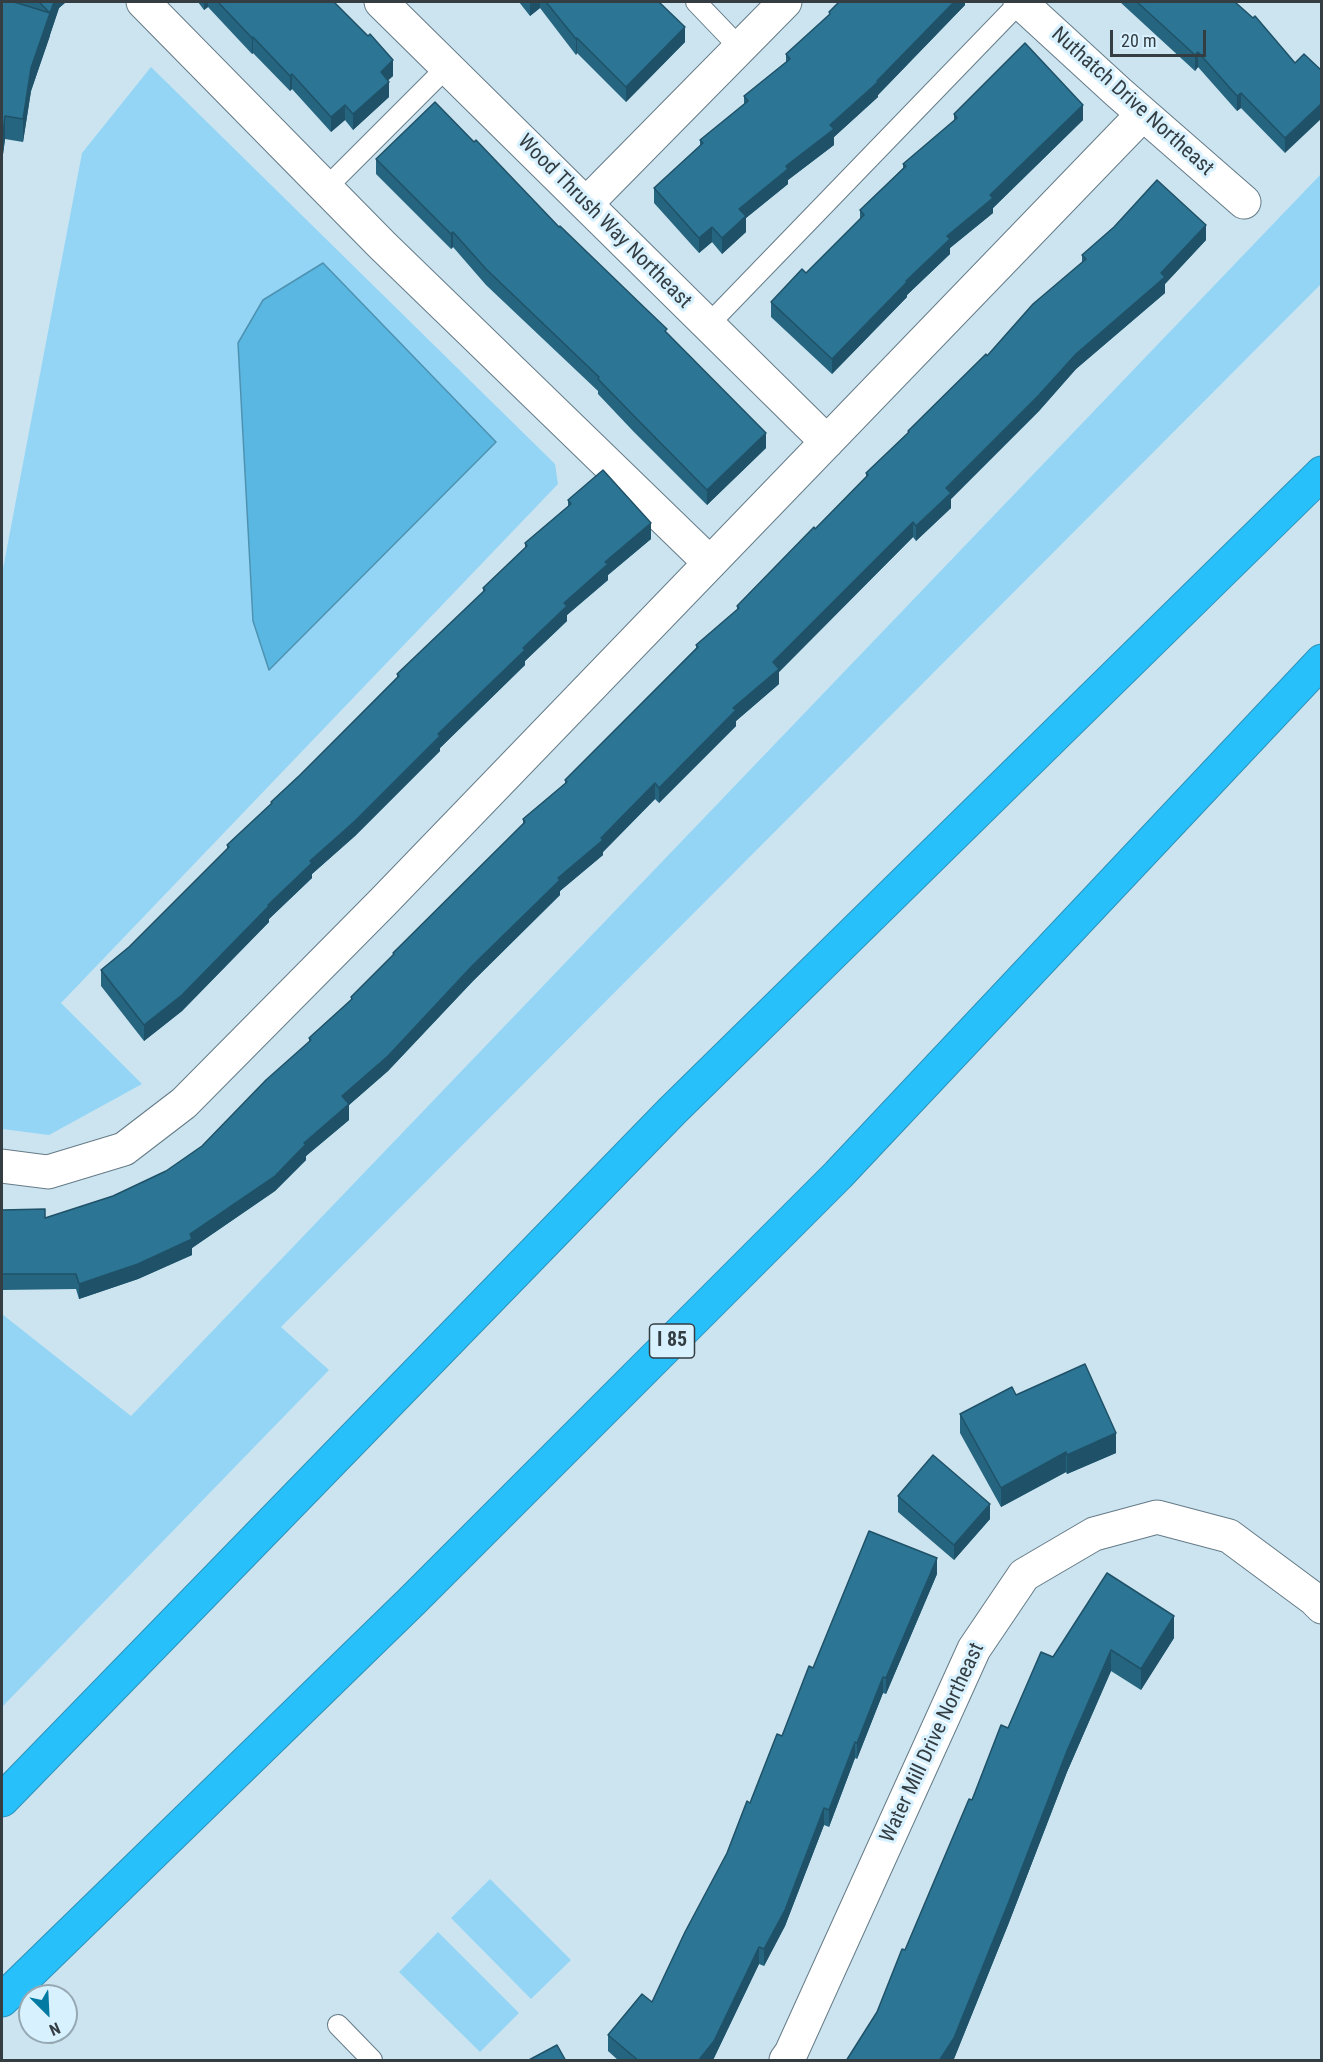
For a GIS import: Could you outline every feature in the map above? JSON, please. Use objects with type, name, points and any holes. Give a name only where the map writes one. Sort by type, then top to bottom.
[{"type":"highway","points":[[2,1800],[672,1111],[1322,472]]},
{"type":"highway","name":"I 85","points":[[2,2000],[411,1602],[838,1175],[1322,661]]},
{"type":"street","points":[[143,2],[382,245],[710,563]]},
{"type":"street","name":"Wood Thrush Way Northeast","points":[[381,2],[828,442]]},
{"type":"street","points":[[586,204],[786,2]]},
{"type":"street","name":"Nuthatch Drive Northeast","points":[[1020,2],[1244,202]]},
{"type":"street","points":[[2,1166],[48,1172],[124,1149],[184,1103],[391,893],[1143,114]]},
{"type":"street","name":"Water Mill Drive Northeast","points":[[786,2061],[974,1649],[1024,1575],[1094,1534],[1156,1516],[1229,1536],[1319,1599]]},
{"type":"lane","points":[[696,2],[740,48]]},
{"type":"lane","points":[[708,325],[1020,2]]},
{"type":"lane","points":[[326,188],[447,67]]},
{"type":"lane","points":[[338,2025],[372,2061]]},
{"type":"shaded area","points":[[151,67],[555,464],[558,484],[61,1003],[142,1084],[49,1135],[2,1129],[2,574],[82,153]],"holes":[[[238,343],[269,669],[253,621]]]},
{"type":"shaded area","points":[[1321,174],[1321,284],[281,1327],[329,1370],[2,1707],[2,1314],[131,1416]]},
{"type":"shaded area","points":[[323,263],[496,442],[269,670],[253,621],[238,343],[263,300]]},
{"type":"shaded area","points":[[490,1879],[571,1960],[531,1999],[451,1918]]},
{"type":"shaded area","points":[[438,1932],[519,2013],[480,2052],[399,1972]]},
{"type":"building","points":[[2,2],[14,2],[50,13],[31,68],[23,119],[5,116],[2,140]]},
{"type":"building","points":[[39,2],[54,2],[50,13]]},
{"type":"building","points":[[218,2],[334,2],[368,36],[370,34],[393,60],[381,72],[389,82],[353,114],[345,105],[331,117],[292,74],[290,76]]},
{"type":"building","points":[[546,2],[659,2],[685,27],[626,87],[576,39]]},
{"type":"building","points":[[839,2],[954,2],[878,82],[830,125],[834,129],[786,166],[788,169],[739,209],[746,216],[722,238],[712,227],[699,238],[654,188],[703,143],[700,140],[748,101],[744,96],[790,59],[786,54],[830,14],[829,12]]},
{"type":"building","points":[[1137,2],[1235,2],[1253,18],[1255,16],[1295,63],[1304,54],[1322,71],[1322,103],[1285,138],[1241,93],[1237,96],[1198,52],[1195,55]]},
{"type":"building","points":[[1025,43],[1083,105],[990,195],[993,198],[947,236],[950,239],[906,281],[832,359],[771,302],[802,269],[806,273],[864,215],[860,210],[906,166],[903,164],[957,118],[954,114]]},
{"type":"building","points":[[435,102],[474,142],[476,140],[559,227],[667,329],[665,331],[766,433],[707,490],[598,379],[599,377],[376,159]]},
{"type":"building","points":[[1157,180],[1206,225],[1161,273],[1165,277],[1076,354],[1039,395],[946,488],[951,493],[916,526],[913,522],[773,662],[779,669],[733,708],[736,710],[659,788],[655,783],[601,838],[603,840],[558,878],[560,880],[473,965],[388,1056],[342,1096],[349,1104],[304,1143],[306,1144],[275,1176],[190,1234],[192,1239],[138,1264],[79,1284],[76,1274],[2,1274],[2,1210],[45,1209],[45,1218],[113,1196],[166,1171],[202,1146],[266,1080],[352,999],[351,997],[393,953],[525,822],[523,819],[567,782],[565,780],[698,647],[696,645],[739,608],[737,606],[868,475],[866,473],[986,354],[987,356],[1033,304],[1086,259],[1082,255],[1114,227]]},
{"type":"building","points":[[603,470],[651,523],[605,562],[608,564],[564,603],[567,606],[523,648],[525,650],[438,734],[440,736],[355,821],[310,861],[312,863],[268,905],[182,995],[144,1025],[101,970],[129,947],[229,847],[227,845],[399,676],[397,674],[485,590],[483,588],[527,546],[525,543],[571,504],[568,500]]},
{"type":"building","points":[[1085,1364],[1116,1433],[1067,1455],[1066,1452],[1001,1488],[960,1414],[1012,1387],[1016,1395]]},
{"type":"building","points":[[933,1455],[990,1504],[954,1545],[898,1496]]},
{"type":"building","points":[[869,1531],[937,1558],[886,1678],[883,1677],[857,1743],[855,1742],[829,1810],[824,1808],[785,1910],[764,1949],[759,1947],[714,2041],[698,2061],[639,2061],[608,2035],[642,1994],[652,2002],[685,1932],[727,1853],[747,1801],[750,1803],[777,1734],[782,1736],[809,1666],[813,1668]]},
{"type":"building","points":[[1107,1573],[1174,1616],[1141,1669],[1111,1650],[1067,1751],[954,2038],[939,2061],[846,2061],[877,2012],[902,1949],[905,1950],[969,1799],[972,1800],[1001,1725],[1008,1728],[1041,1652],[1053,1657]]},
{"type":"building","points":[[557,2045],[566,2061],[527,2061]]}]
